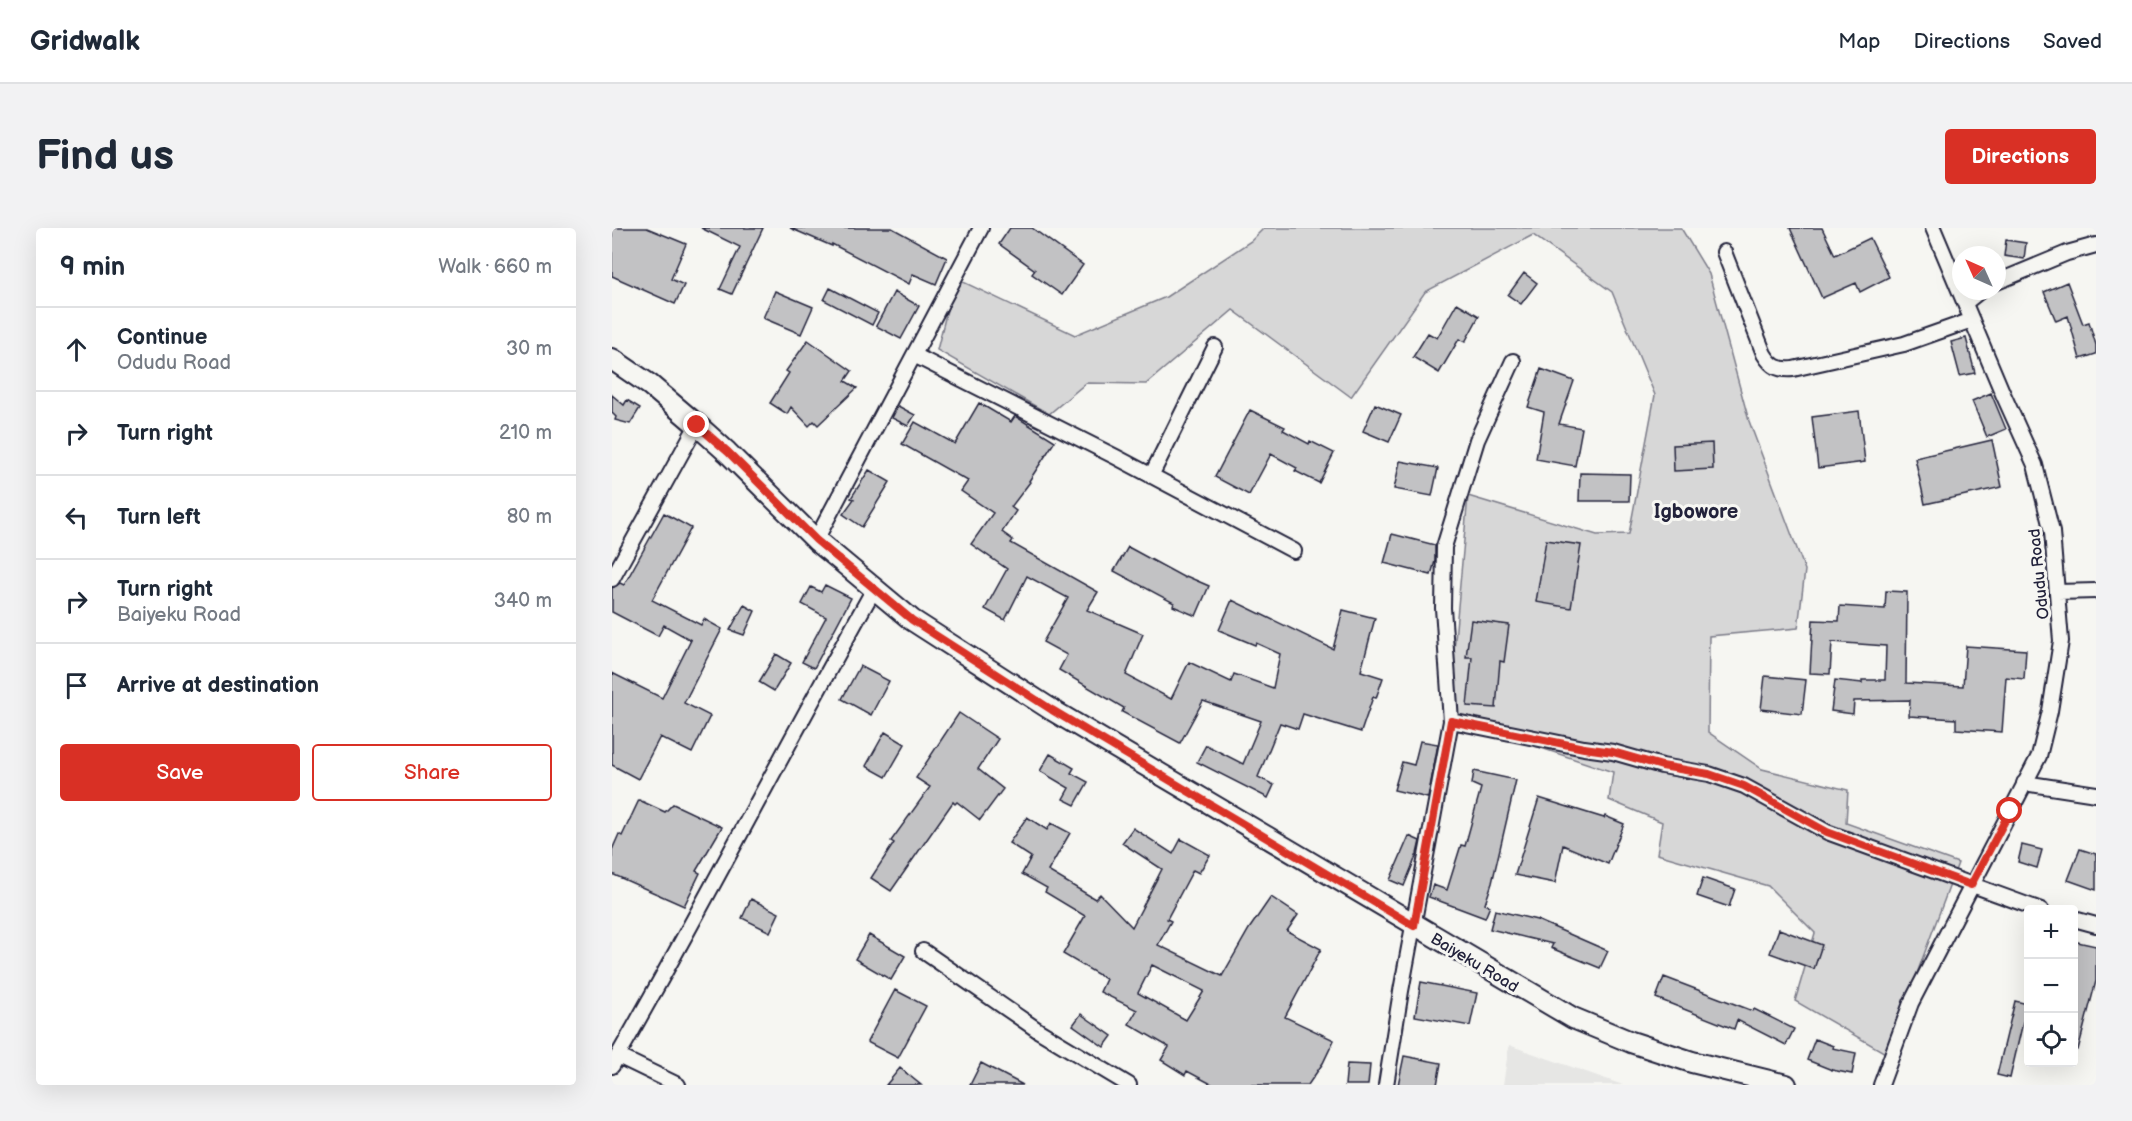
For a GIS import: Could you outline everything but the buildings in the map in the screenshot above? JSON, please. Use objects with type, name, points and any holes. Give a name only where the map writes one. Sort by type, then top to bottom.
[{"type":"main road","name":"Baiyeku Road","points":[[612,359],[650,385],[697,425],[728,452],[816,540],[912,620],[1052,710],[1573,1018],[1630,1042],[1692,1062],[1786,1085]]},
{"type":"street","points":[[816,540],[981,228]]},
{"type":"street","name":"Odudu Road","points":[[1881,1085],[1911,1003],[2039,756],[2050,711],[2061,641],[2052,532],[2035,465],[1934,228]]},
{"type":"street","points":[[2006,278],[2067,253],[2096,245]]},
{"type":"street","points":[[1724,252],[1764,354],[1779,370],[1793,369],[1904,344],[1972,320]]},
{"type":"street","points":[[1965,303],[1969,300]]},
{"type":"street","points":[[1151,476],[1215,347]]},
{"type":"street","points":[[914,355],[1294,551]]},
{"type":"street","points":[[1386,1085],[1451,721],[1443,608],[1444,547],[1477,440],[1513,361]]},
{"type":"street","points":[[612,579],[697,425]]},
{"type":"street","points":[[678,1085],[615,1061],[874,589]]},
{"type":"street","points":[[2057,592],[2096,591]]},
{"type":"street","points":[[1451,721],[1613,752],[1662,766],[1709,774],[1744,786],[1827,832],[2029,905]]},
{"type":"street","points":[[2024,783],[2096,795]]},
{"type":"street","points":[[2078,920],[2096,925]]},
{"type":"street","points":[[923,951],[1039,1031],[1129,1085]]},
{"type":"shaded area","points":[[1264,228],[1681,228],[1709,274],[1749,421],[1805,570],[1798,628],[1709,636],[1708,732],[1762,769],[1848,790],[1846,823],[1958,863],[1887,1054],[1795,1001],[1815,933],[1768,886],[1657,854],[1662,822],[1609,800],[1613,772],[1448,717],[1468,496],[1597,535],[1629,534],[1655,395],[1612,292],[1533,235],[1425,292],[1351,397],[1233,310],[1146,384],[1086,383],[1049,414],[937,350],[955,278],[1075,335],[1166,297],[1251,241]]},
{"type":"shaded area","points":[[1509,1045],[1623,1085],[1503,1085]]},
{"type":"district","name":"Igbowore","points":[[1696,511]]},
{"type":"route","points":[[697,425],[728,452],[816,540],[912,620],[1052,710],[1414,926],[1451,721],[1613,752],[1662,766],[1709,774],[1744,786],[1827,832],[1860,846],[1971,885],[2010,811]]}]
